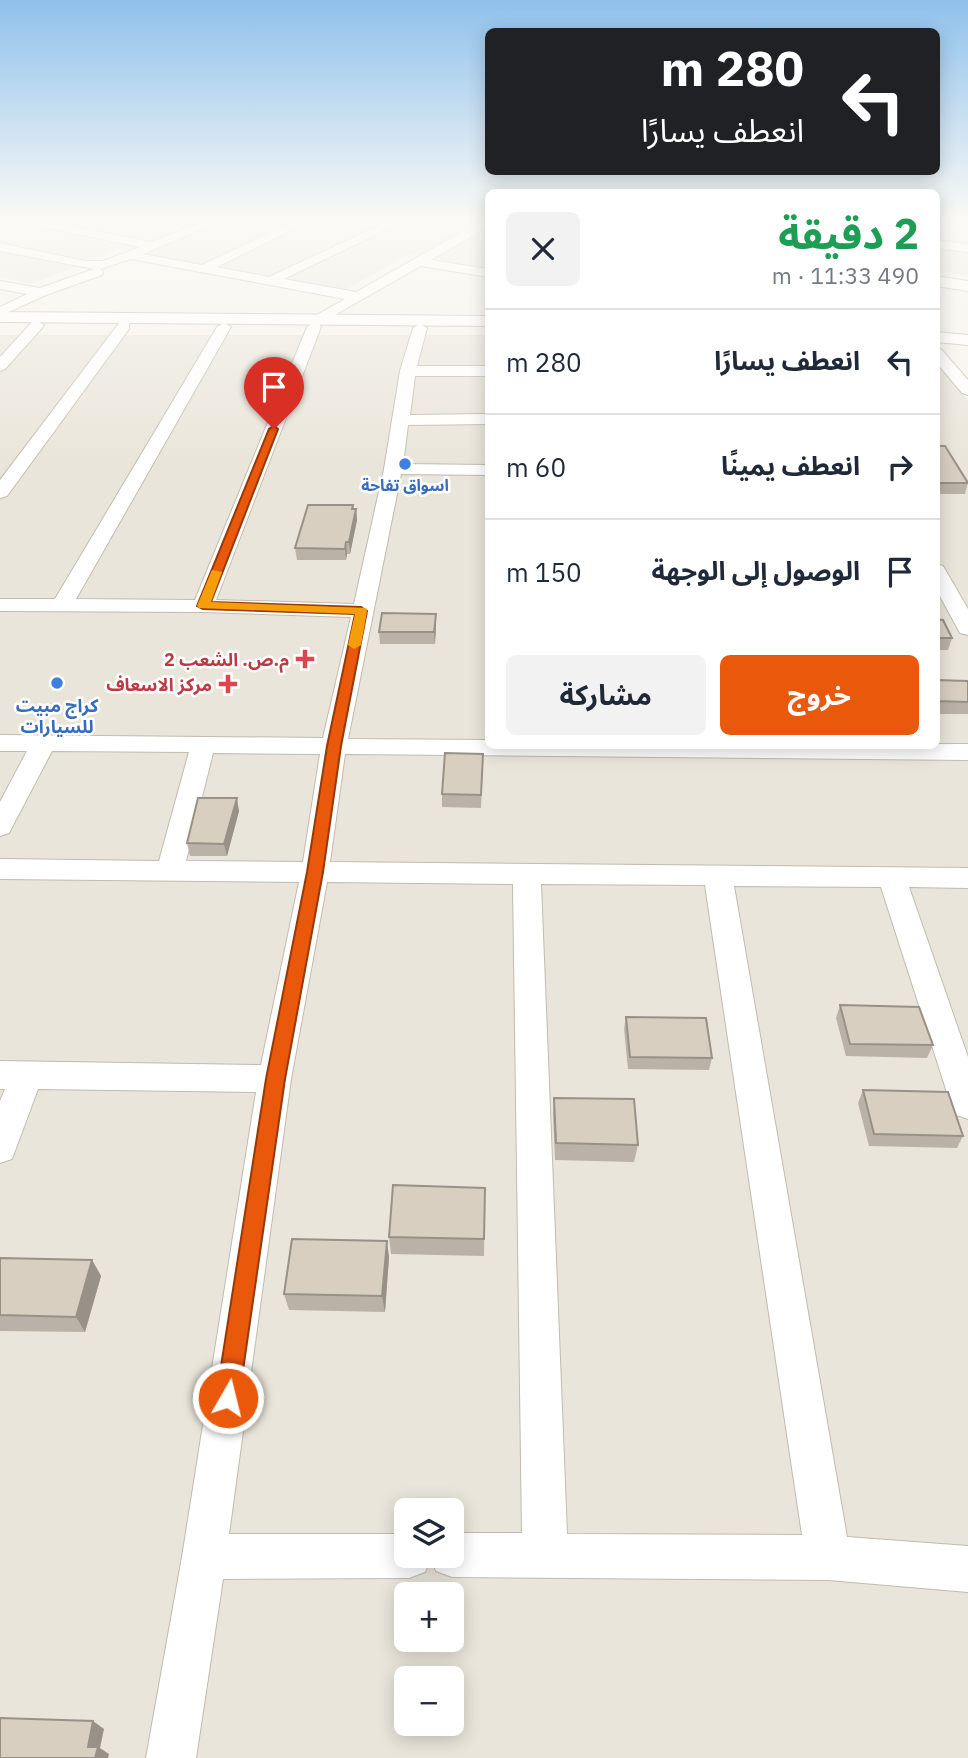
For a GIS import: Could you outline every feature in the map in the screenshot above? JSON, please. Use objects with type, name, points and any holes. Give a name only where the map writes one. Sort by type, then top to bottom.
[{"type":"street","points":[[0,312],[20,302]]},
{"type":"street","points":[[0,325],[224,327],[316,323],[351,302]]},
{"type":"street","points":[[0,317],[485,328]]},
{"type":"street","points":[[400,325],[485,321]]},
{"type":"street","points":[[203,606],[316,323]]},
{"type":"street","points":[[170,1758],[204,1557],[275,1079],[315,872],[334,746],[393,469],[408,371],[400,325]]},
{"type":"street","points":[[0,366],[37,326]]},
{"type":"street","points":[[0,492],[124,326]]},
{"type":"street","points":[[62,605],[224,327]]},
{"type":"street","points":[[940,337],[968,340]]},
{"type":"street","points":[[940,357],[968,390]]},
{"type":"street","points":[[408,371],[485,372]]},
{"type":"street","points":[[400,420],[485,419]]},
{"type":"street","points":[[393,469],[485,470]]},
{"type":"street","points":[[940,577],[968,628]]},
{"type":"street","points":[[0,605],[203,606],[361,611]]},
{"type":"street","points":[[0,743],[485,747]]},
{"type":"street","points":[[0,827],[44,743]]},
{"type":"street","points":[[170,871],[203,745]]},
{"type":"street","points":[[878,749],[968,752]]},
{"type":"street","points":[[0,869],[968,878]]},
{"type":"street","points":[[527,874],[545,1555]]},
{"type":"street","points":[[718,876],[828,1558]]},
{"type":"street","points":[[892,877],[968,1105]]},
{"type":"street","points":[[0,1148],[13,1074],[275,1079]]},
{"type":"street","points":[[464,1555],[828,1558],[968,1569]]},
{"type":"street","points":[[204,1557],[394,1556]]},
{"type":"shaded area","points":[[0,335],[485,335],[485,749],[940,749],[940,363],[968,401],[968,1758],[0,1758]]},
{"type":"building","points":[[940,446],[945,446],[968,483],[940,483]]},
{"type":"building","points":[[308,505],[353,505],[352,509],[356,509],[345,549],[295,548]]},
{"type":"building","points":[[382,613],[436,614],[434,632],[379,632]]},
{"type":"building","points":[[940,620],[943,620],[952,638],[940,638]]},
{"type":"building","points":[[940,680],[968,681],[968,702],[940,701]]},
{"type":"building","points":[[445,753],[483,754],[481,795],[442,794]]},
{"type":"building","points":[[198,798],[237,798],[224,844],[187,843]]},
{"type":"building","points":[[840,1005],[919,1007],[933,1045],[850,1044]]},
{"type":"building","points":[[626,1017],[706,1018],[712,1058],[630,1057]]},
{"type":"building","points":[[863,1090],[948,1092],[963,1136],[874,1134]]},
{"type":"building","points":[[554,1098],[634,1099],[638,1145],[556,1143]]},
{"type":"building","points":[[393,1185],[485,1188],[484,1239],[389,1237]]},
{"type":"building","points":[[292,1239],[387,1241],[382,1296],[284,1294]]},
{"type":"building","points":[[0,1258],[92,1260],[76,1317],[0,1315]]},
{"type":"building","points":[[0,1718],[93,1721],[88,1747],[98,1747],[95,1758],[0,1758]]},
{"type":"slow traffic","points":[[217,572],[203,606],[361,611],[354,645]]},
{"type":"place","name":"اسواق تفاحة","points":[[405,464]]},
{"type":"place","name":"م.ص. الشعب 2","points":[[305,659]]},
{"type":"place","name":"كراج مبيت للسيارات","points":[[57,683]]},
{"type":"place","name":"مركز الاسعاف","points":[[228,684]]},
{"type":"route","points":[[228,1398],[275,1079],[315,872],[334,746],[361,611],[203,606],[274,429]]}]
